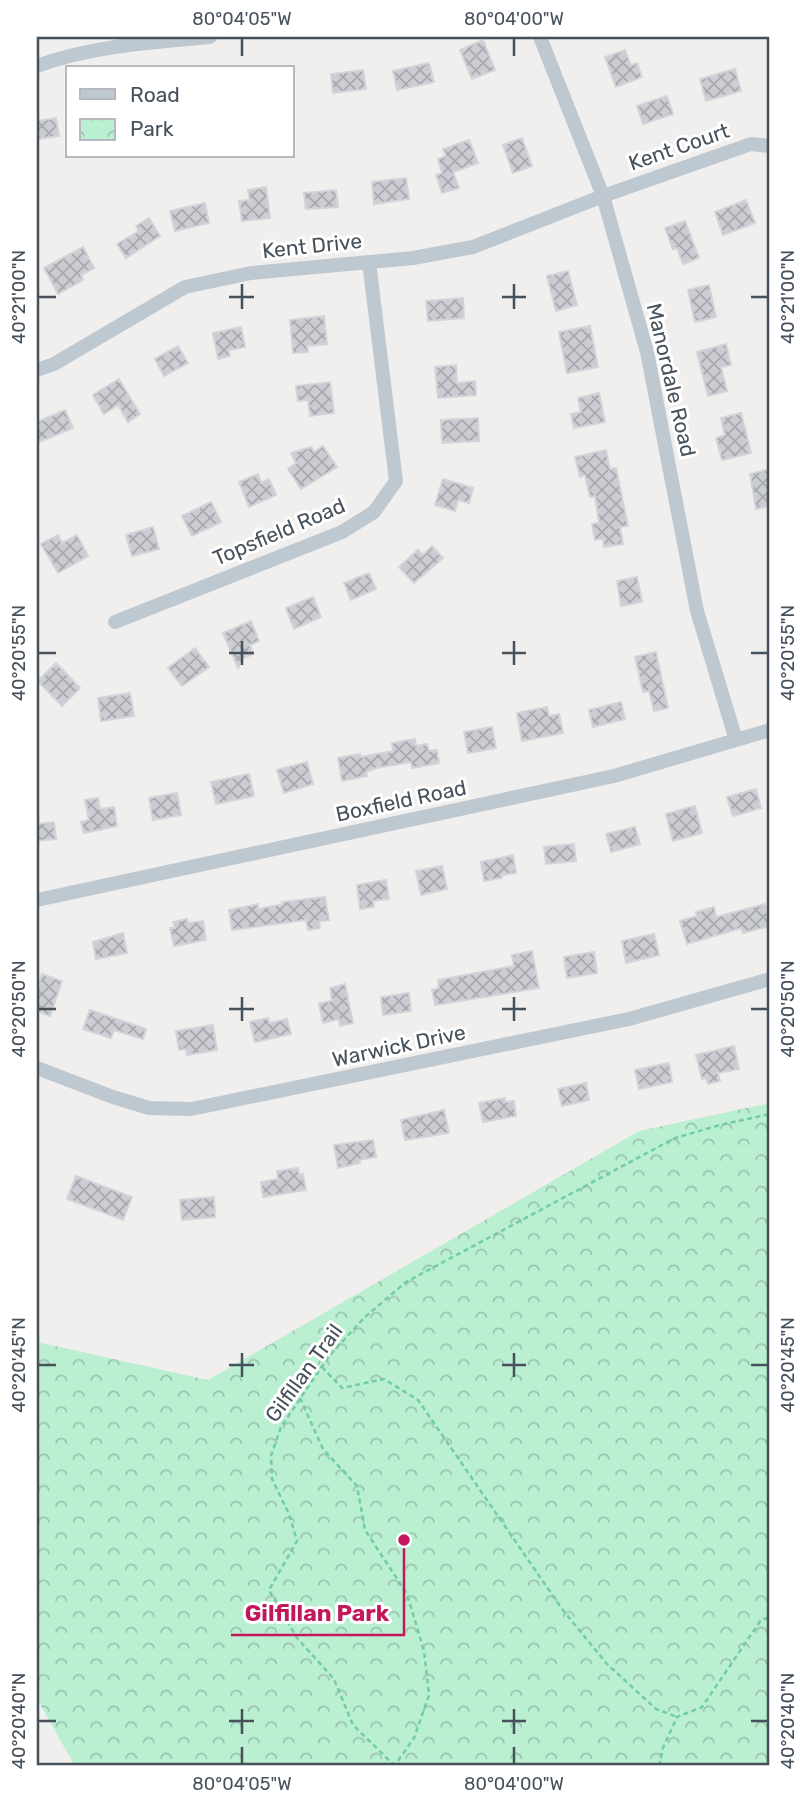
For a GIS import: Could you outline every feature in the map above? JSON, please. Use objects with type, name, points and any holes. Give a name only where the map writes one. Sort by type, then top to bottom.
[{"type":"street","points":[[37,66],[61,57],[152,39],[210,37]]},
{"type":"street","name":"Manordale Road","points":[[540,37],[603,196],[647,352],[697,611],[736,740]]},
{"type":"street","name":"Kent Court","points":[[603,196],[751,144],[770,146]]},
{"type":"street","name":"Kent Drive","points":[[37,370],[54,364],[185,287],[251,273],[413,258],[473,247],[603,196]]},
{"type":"street","name":"Topsfield Road","points":[[115,622],[342,532],[374,512],[396,481],[369,262]]},
{"type":"street","name":"Boxfield Road","points":[[37,900],[614,776],[770,730]]},
{"type":"street","name":"Warwick Drive","points":[[37,1068],[149,1108],[191,1109],[629,1018],[770,979]]},
{"type":"path","name":"Gilfillan Trail","points":[[395,1766],[353,1725],[334,1679],[297,1638],[269,1590],[297,1541],[289,1514],[272,1479],[271,1455],[281,1427],[322,1367],[363,1318],[407,1282],[676,1138],[770,1114]]},
{"type":"path","points":[[322,1367],[342,1388],[384,1379],[418,1400],[562,1609],[607,1664],[656,1709],[677,1717],[702,1707],[761,1620],[770,1617]]},
{"type":"path","points":[[300,1398],[323,1449],[357,1486],[365,1530],[407,1594],[424,1651],[429,1695],[414,1738],[395,1766]]},
{"type":"path","points":[[659,1766],[663,1748],[677,1717]]},
{"type":"green space","points":[[770,1103],[770,1766],[75,1766],[37,1699],[37,1342],[208,1380],[639,1131]]},
{"type":"building","points":[[483,40],[495,70],[472,79],[460,50]]},
{"type":"building","points":[[625,50],[631,65],[637,63],[642,77],[616,87],[605,57]]},
{"type":"building","points":[[429,63],[434,82],[397,90],[393,71]]},
{"type":"building","points":[[735,69],[741,91],[706,101],[700,79]]},
{"type":"building","points":[[363,70],[366,89],[333,93],[331,74]]},
{"type":"building","points":[[667,96],[673,114],[643,124],[637,106]]},
{"type":"building","points":[[56,118],[59,136],[37,139],[37,121]]},
{"type":"building","points":[[522,138],[532,166],[513,173],[503,145]]},
{"type":"building","points":[[469,140],[478,163],[453,172],[459,188],[442,193],[436,175],[442,173],[438,159],[446,156],[443,149]]},
{"type":"building","points":[[406,178],[409,199],[374,204],[372,182]]},
{"type":"building","points":[[266,187],[270,218],[242,221],[239,201],[250,200],[248,190]]},
{"type":"building","points":[[336,190],[338,207],[306,209],[304,193]]},
{"type":"building","points":[[746,200],[755,223],[723,235],[715,212]]},
{"type":"building","points":[[205,203],[209,223],[175,231],[170,211]]},
{"type":"building","points":[[149,218],[160,236],[126,258],[117,244],[139,231],[136,226]]},
{"type":"building","points":[[685,221],[699,258],[683,264],[677,248],[673,249],[665,228]]},
{"type":"building","points":[[83,247],[94,268],[81,275],[83,280],[58,294],[44,268]]},
{"type":"building","points":[[568,271],[577,305],[556,311],[547,276]]},
{"type":"building","points":[[709,285],[716,317],[695,322],[688,290]]},
{"type":"building","points":[[463,298],[464,318],[428,321],[426,301]]},
{"type":"building","points":[[324,316],[327,344],[307,346],[308,352],[293,353],[290,320]]},
{"type":"building","points":[[590,326],[598,367],[567,373],[559,332]]},
{"type":"building","points":[[241,327],[245,347],[229,350],[230,356],[218,359],[213,333]]},
{"type":"building","points":[[726,344],[731,365],[721,367],[727,391],[708,396],[697,352]]},
{"type":"building","points":[[178,346],[188,363],[164,376],[155,359]]},
{"type":"building","points":[[456,365],[457,383],[475,381],[476,395],[438,398],[435,367]]},
{"type":"building","points":[[119,379],[140,414],[128,422],[118,405],[104,414],[93,395]]},
{"type":"building","points":[[330,382],[334,413],[310,416],[308,400],[298,401],[296,386]]},
{"type":"building","points":[[599,393],[605,422],[574,428],[571,414],[581,412],[578,398]]},
{"type":"building","points":[[65,410],[73,428],[37,443],[37,422]]},
{"type":"building","points":[[741,413],[751,453],[722,460],[716,438],[725,435],[721,418]]},
{"type":"building","points":[[478,418],[479,441],[442,443],[441,420]]},
{"type":"building","points":[[323,446],[337,467],[301,489],[288,469],[296,463],[291,453],[311,447],[314,452]]},
{"type":"building","points":[[606,450],[610,469],[616,468],[628,526],[620,527],[623,544],[604,547],[603,539],[595,540],[592,524],[599,523],[595,496],[590,497],[585,475],[580,477],[575,457]]},
{"type":"building","points":[[770,469],[770,506],[756,509],[750,474]]},
{"type":"building","points":[[258,474],[261,483],[269,479],[276,495],[249,507],[239,482]]},
{"type":"building","points":[[443,479],[473,488],[469,503],[458,500],[455,511],[435,505]]},
{"type":"building","points":[[211,502],[221,522],[192,536],[182,516]]},
{"type":"building","points":[[153,527],[159,549],[132,556],[126,535]]},
{"type":"building","points":[[58,535],[62,543],[77,535],[88,556],[58,573],[41,544]]},
{"type":"building","points":[[432,546],[443,558],[414,583],[399,567],[418,550],[423,555]]},
{"type":"building","points":[[369,573],[376,589],[351,600],[344,583]]},
{"type":"building","points":[[637,577],[642,602],[621,606],[617,581]]},
{"type":"building","points":[[313,597],[321,617],[294,629],[286,608]]},
{"type":"building","points":[[251,621],[259,641],[250,645],[253,654],[243,658],[238,668],[223,633]]},
{"type":"building","points":[[195,648],[209,667],[182,686],[168,668]]},
{"type":"building","points":[[656,652],[668,708],[654,711],[649,691],[643,692],[635,657]]},
{"type":"building","points":[[56,663],[80,688],[62,706],[38,681]]},
{"type":"building","points":[[130,693],[134,716],[101,721],[98,698]]},
{"type":"building","points":[[621,702],[625,719],[593,727],[589,710]]},
{"type":"building","points":[[547,707],[549,716],[559,714],[563,733],[522,741],[517,713]]},
{"type":"building","points":[[492,727],[496,748],[468,753],[464,732]]},
{"type":"building","points":[[415,739],[416,746],[427,744],[429,751],[437,750],[439,763],[412,768],[411,762],[376,768],[366,772],[367,776],[342,781],[338,758],[393,751],[392,743]]},
{"type":"building","points":[[307,762],[313,784],[284,793],[277,770]]},
{"type":"building","points":[[249,774],[254,796],[216,804],[211,782]]},
{"type":"building","points":[[756,789],[761,808],[733,816],[727,797]]},
{"type":"building","points":[[177,793],[181,815],[153,820],[149,798]]},
{"type":"building","points":[[98,798],[100,809],[114,807],[117,826],[84,833],[81,822],[89,820],[85,800]]},
{"type":"building","points":[[695,806],[702,833],[673,841],[666,814]]},
{"type":"building","points":[[54,822],[56,839],[37,841],[37,824]]},
{"type":"building","points":[[635,827],[640,844],[611,852],[606,834]]},
{"type":"building","points":[[574,844],[576,861],[546,864],[544,847]]},
{"type":"building","points":[[513,855],[516,873],[484,881],[481,862]]},
{"type":"building","points":[[442,866],[447,889],[421,895],[416,871]]},
{"type":"building","points":[[386,880],[389,899],[373,901],[374,907],[360,909],[357,885]]},
{"type":"building","points":[[325,897],[329,920],[319,921],[320,928],[308,930],[306,920],[232,930],[229,910],[258,904],[258,909],[283,904],[282,902]]},
{"type":"building","points":[[765,904],[770,926],[743,933],[741,928],[687,944],[680,921],[697,916],[696,912],[714,907],[716,917]]},
{"type":"building","points":[[187,919],[188,923],[203,921],[206,940],[174,946],[170,928],[175,928],[173,922]]},
{"type":"building","points":[[123,933],[127,953],[96,959],[93,942]]},
{"type":"building","points":[[654,934],[659,955],[626,963],[622,941]]},
{"type":"building","points":[[532,951],[539,988],[435,1005],[432,990],[439,988],[438,980],[514,966],[512,955]]},
{"type":"building","points":[[594,952],[597,973],[567,978],[564,957]]},
{"type":"building","points":[[42,974],[62,981],[50,1016],[37,1011],[37,991]]},
{"type":"building","points":[[345,984],[353,1023],[340,1026],[339,1019],[323,1023],[319,1003],[332,1001],[330,988]]},
{"type":"building","points":[[409,993],[411,1011],[383,1015],[381,997]]},
{"type":"building","points":[[90,1010],[146,1029],[143,1039],[114,1030],[111,1038],[83,1029]]},
{"type":"building","points":[[268,1018],[269,1023],[287,1019],[291,1034],[255,1042],[250,1022]]},
{"type":"building","points":[[213,1025],[217,1050],[187,1055],[186,1049],[179,1050],[176,1031]]},
{"type":"building","points":[[734,1046],[739,1069],[718,1073],[720,1081],[708,1084],[706,1078],[702,1079],[696,1055]]},
{"type":"building","points":[[669,1063],[672,1082],[639,1089],[635,1070]]},
{"type":"building","points":[[586,1083],[589,1100],[562,1106],[558,1089]]},
{"type":"building","points":[[505,1098],[505,1102],[514,1101],[516,1116],[483,1122],[479,1103]]},
{"type":"building","points":[[444,1110],[449,1133],[405,1140],[401,1120]]},
{"type":"building","points":[[373,1140],[376,1157],[338,1168],[334,1145]]},
{"type":"building","points":[[298,1168],[299,1175],[303,1174],[306,1190],[263,1197],[261,1182],[278,1179],[277,1171]]},
{"type":"building","points":[[76,1176],[132,1197],[123,1220],[67,1199]]},
{"type":"building","points":[[214,1197],[215,1217],[182,1220],[180,1200]]},
{"type":"place","name":"Gilfillan Park","points":[[404,1540]]}]
